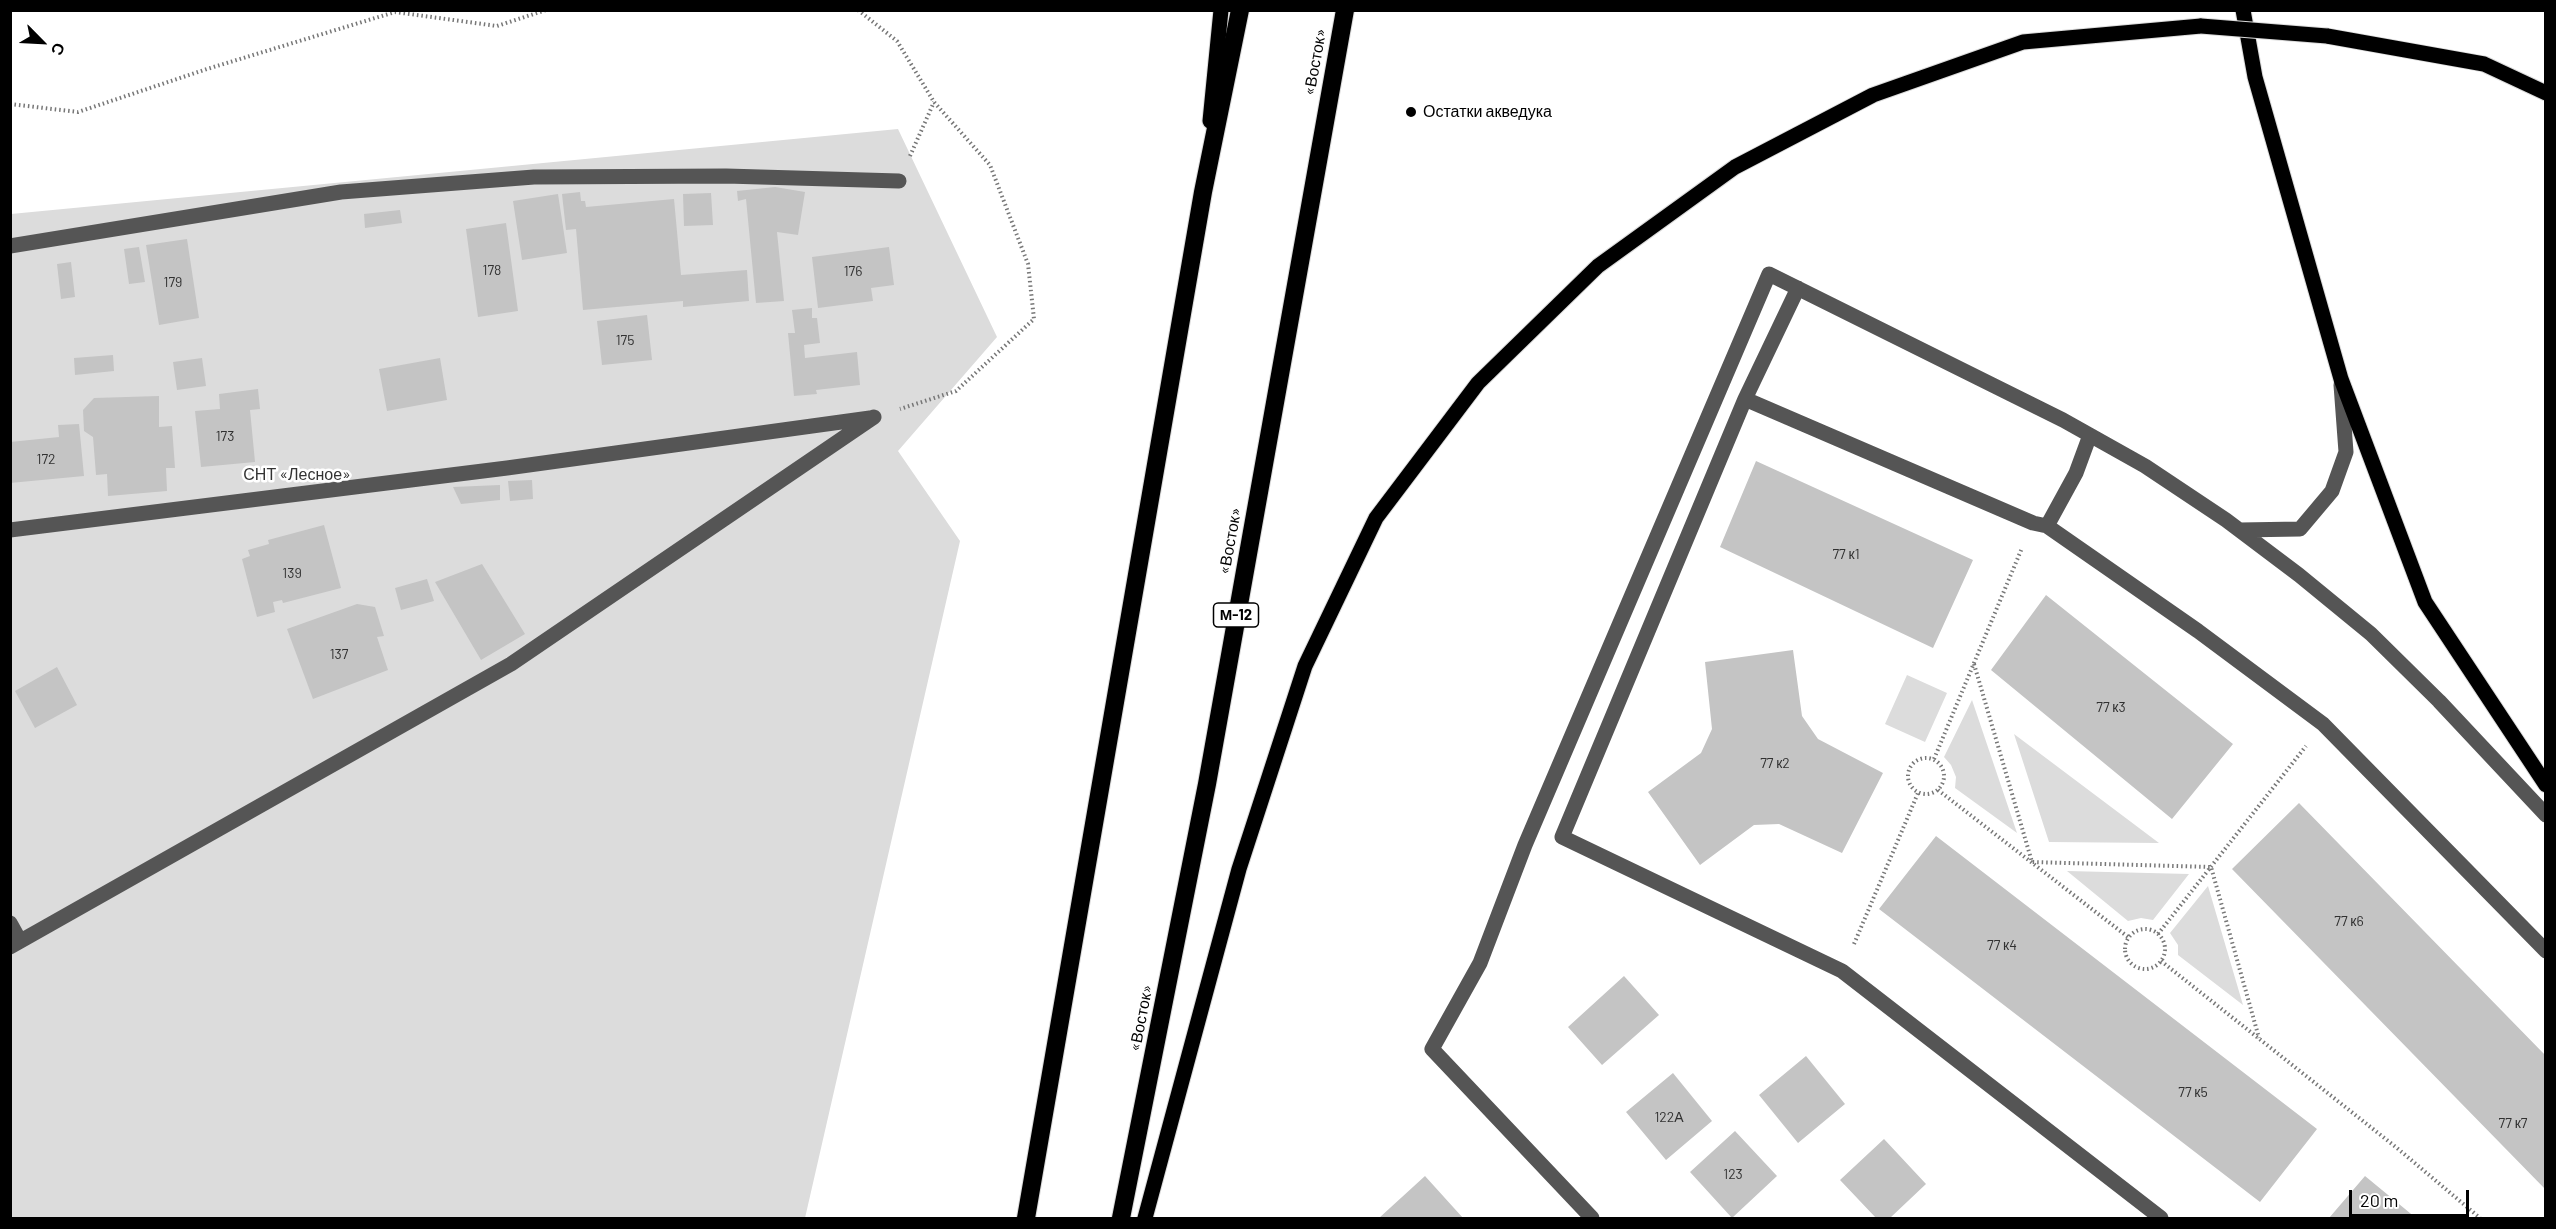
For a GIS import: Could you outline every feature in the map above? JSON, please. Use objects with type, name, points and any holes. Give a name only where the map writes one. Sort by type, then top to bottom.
[{"type":"highway","points":[[1026,1218],[1203,192],[1240,10]]},
{"type":"highway","name":"«Восток»","points":[[1122,1218],[1207,784],[1345,10]]},
{"type":"main road","points":[[1203,192],[1221,10]]},
{"type":"main road","points":[[2242,10],[2255,77],[2341,379],[2425,602],[2546,785]]},
{"type":"main road","points":[[1145,1218],[1239,869],[1305,666],[1376,518],[1478,383],[1607,259],[1735,167],[1873,95],[2023,42],[2201,26],[2328,36],[2484,64],[2546,93]]},
{"type":"street","points":[[10,246],[341,192],[534,177],[726,176],[899,181]]},
{"type":"street","points":[[1592,1218],[1432,1049],[1480,963],[1525,845],[1769,274],[2090,435],[2145,466],[2240,530],[2371,634],[2439,701],[2546,815]]},
{"type":"street","points":[[1798,288],[1745,399],[1562,837],[1842,971],[2161,1218]]},
{"type":"street","points":[[2240,530],[2300,529],[2332,491],[2346,452],[2341,379]]},
{"type":"street","points":[[1745,399],[2040,524],[2198,631],[2323,724],[2546,951]]},
{"type":"street","points":[[10,530],[507,468],[874,417]]},
{"type":"street","points":[[10,923],[15,944],[511,664],[874,417]]},
{"type":"street","points":[[2040,524],[2076,473],[2090,435]]},
{"type":"path","points":[[10,104],[78,112],[207,69],[395,12],[497,26],[546,10]]},
{"type":"path","points":[[858,10],[897,41],[934,102],[990,165],[1028,264],[1034,319],[956,391],[874,417]]},
{"type":"path","points":[[899,181],[934,102]]},
{"type":"path","points":[[1934,759],[1974,664],[2040,524]]},
{"type":"path","points":[[1974,664],[2032,862]]},
{"type":"path","points":[[2158,934],[2323,724]]},
{"type":"path","points":[[1919,759],[1934,759],[1943,770],[1944,777],[1938,790],[1925,795],[1918,793],[1908,782],[1908,768],[1919,759]]},
{"type":"path","points":[[1938,790],[2128,937]]},
{"type":"path","points":[[1842,971],[1918,793]]},
{"type":"path","points":[[2032,862],[2211,867]]},
{"type":"path","points":[[2211,867],[2259,1038]]},
{"type":"path","points":[[2141,928],[2158,934],[2164,945],[2161,961],[2147,969],[2132,965],[2124,952],[2128,937],[2141,928]]},
{"type":"path","points":[[2161,961],[2397,1148],[2480,1218]]},
{"type":"green space","name":"СНТ «Лесное»","points":[[898,129],[997,337],[898,451],[960,541],[805,1218],[11,1218],[11,214]]},
{"type":"green space","points":[[1907,675],[1947,693],[1925,742],[1885,724]]},
{"type":"green space","points":[[1972,700],[2017,833],[1955,788],[1956,777],[1951,765],[1944,757]]},
{"type":"green space","points":[[2014,734],[2159,843],[2049,842]]},
{"type":"green space","points":[[2067,871],[2189,874],[2153,920],[2141,918],[2128,921]]},
{"type":"green space","points":[[2208,886],[2243,1005],[2178,955],[2178,945],[2170,933]]},
{"type":"building","points":[[775,187],[805,192],[798,235],[777,232],[784,301],[756,303],[746,199],[738,201],[737,191]]},
{"type":"building","points":[[580,192],[581,201],[585,201],[586,207],[674,199],[681,275],[747,270],[749,301],[683,307],[683,301],[583,310],[576,229],[566,230],[562,194]]},
{"type":"building","points":[[711,193],[713,225],[684,226],[683,194]]},
{"type":"building","points":[[558,194],[567,253],[522,260],[513,201]]},
{"type":"building","points":[[400,210],[402,223],[365,228],[364,214]]},
{"type":"building","points":[[506,223],[518,311],[478,317],[466,229]]},
{"type":"building","points":[[187,239],[199,318],[159,325],[146,245]]},
{"type":"building","points":[[139,247],[145,282],[129,284],[124,249]]},
{"type":"building","points":[[889,247],[894,285],[871,288],[873,301],[818,308],[812,257]]},
{"type":"building","points":[[71,262],[75,297],[61,299],[57,264]]},
{"type":"building","points":[[812,308],[812,318],[817,318],[820,343],[804,345],[805,358],[857,352],[860,385],[816,390],[817,394],[794,396],[788,333],[795,333],[792,310]]},
{"type":"building","points":[[647,315],[652,360],[602,365],[597,321]]},
{"type":"building","points":[[113,355],[114,371],[75,375],[74,358]]},
{"type":"building","points":[[202,358],[206,386],[177,390],[173,362]]},
{"type":"building","points":[[440,358],[447,400],[387,411],[379,369]]},
{"type":"building","points":[[258,389],[260,409],[250,410],[255,462],[201,467],[195,411],[220,409],[219,394]]},
{"type":"building","points":[[159,396],[159,427],[172,426],[175,468],[166,468],[167,491],[108,496],[107,474],[96,475],[93,437],[84,431],[83,410],[94,398]]},
{"type":"building","points":[[79,424],[84,476],[10,483],[10,442],[59,437],[58,425]]},
{"type":"building","points":[[1756,461],[1973,560],[1933,648],[1720,547]]},
{"type":"building","points":[[532,480],[533,499],[510,501],[508,481]]},
{"type":"building","points":[[500,485],[500,500],[461,504],[453,487]]},
{"type":"building","points":[[324,525],[341,588],[283,603],[282,600],[273,602],[275,612],[257,617],[242,559],[250,556],[248,550],[269,544],[268,540]]},
{"type":"building","points":[[482,564],[525,634],[481,660],[435,582]]},
{"type":"building","points":[[427,579],[434,601],[401,610],[395,588]]},
{"type":"building","points":[[2046,595],[2233,744],[2172,819],[1991,670]]},
{"type":"building","points":[[357,604],[375,607],[384,636],[377,637],[388,670],[313,699],[287,629]]},
{"type":"building","points":[[1793,650],[1802,716],[1818,739],[1883,773],[1842,853],[1779,824],[1754,825],[1700,865],[1648,792],[1701,753],[1712,729],[1705,662]]},
{"type":"building","points":[[57,667],[77,705],[35,728],[15,691]]},
{"type":"building","points":[[2299,803],[2546,1056],[2546,1190],[2232,869]]},
{"type":"building","points":[[1936,836],[2317,1129],[2260,1202],[1879,909]]},
{"type":"building","points":[[1624,976],[1659,1015],[1602,1065],[1568,1027]]},
{"type":"building","points":[[1806,1056],[1845,1104],[1798,1143],[1759,1095]]},
{"type":"building","points":[[1673,1073],[1712,1121],[1666,1160],[1626,1112]]},
{"type":"building","points":[[1735,1131],[1777,1176],[1732,1218],[1690,1172]]},
{"type":"building","points":[[1884,1139],[1926,1184],[1890,1218],[1876,1218],[1840,1180]]},
{"type":"building","points":[[1425,1176],[1463,1218],[1379,1218]]},
{"type":"building","points":[[2365,1176],[2416,1218],[2329,1218]]},
{"type":"place","name":"Остатки акведука","points":[[1411,112]]}]
